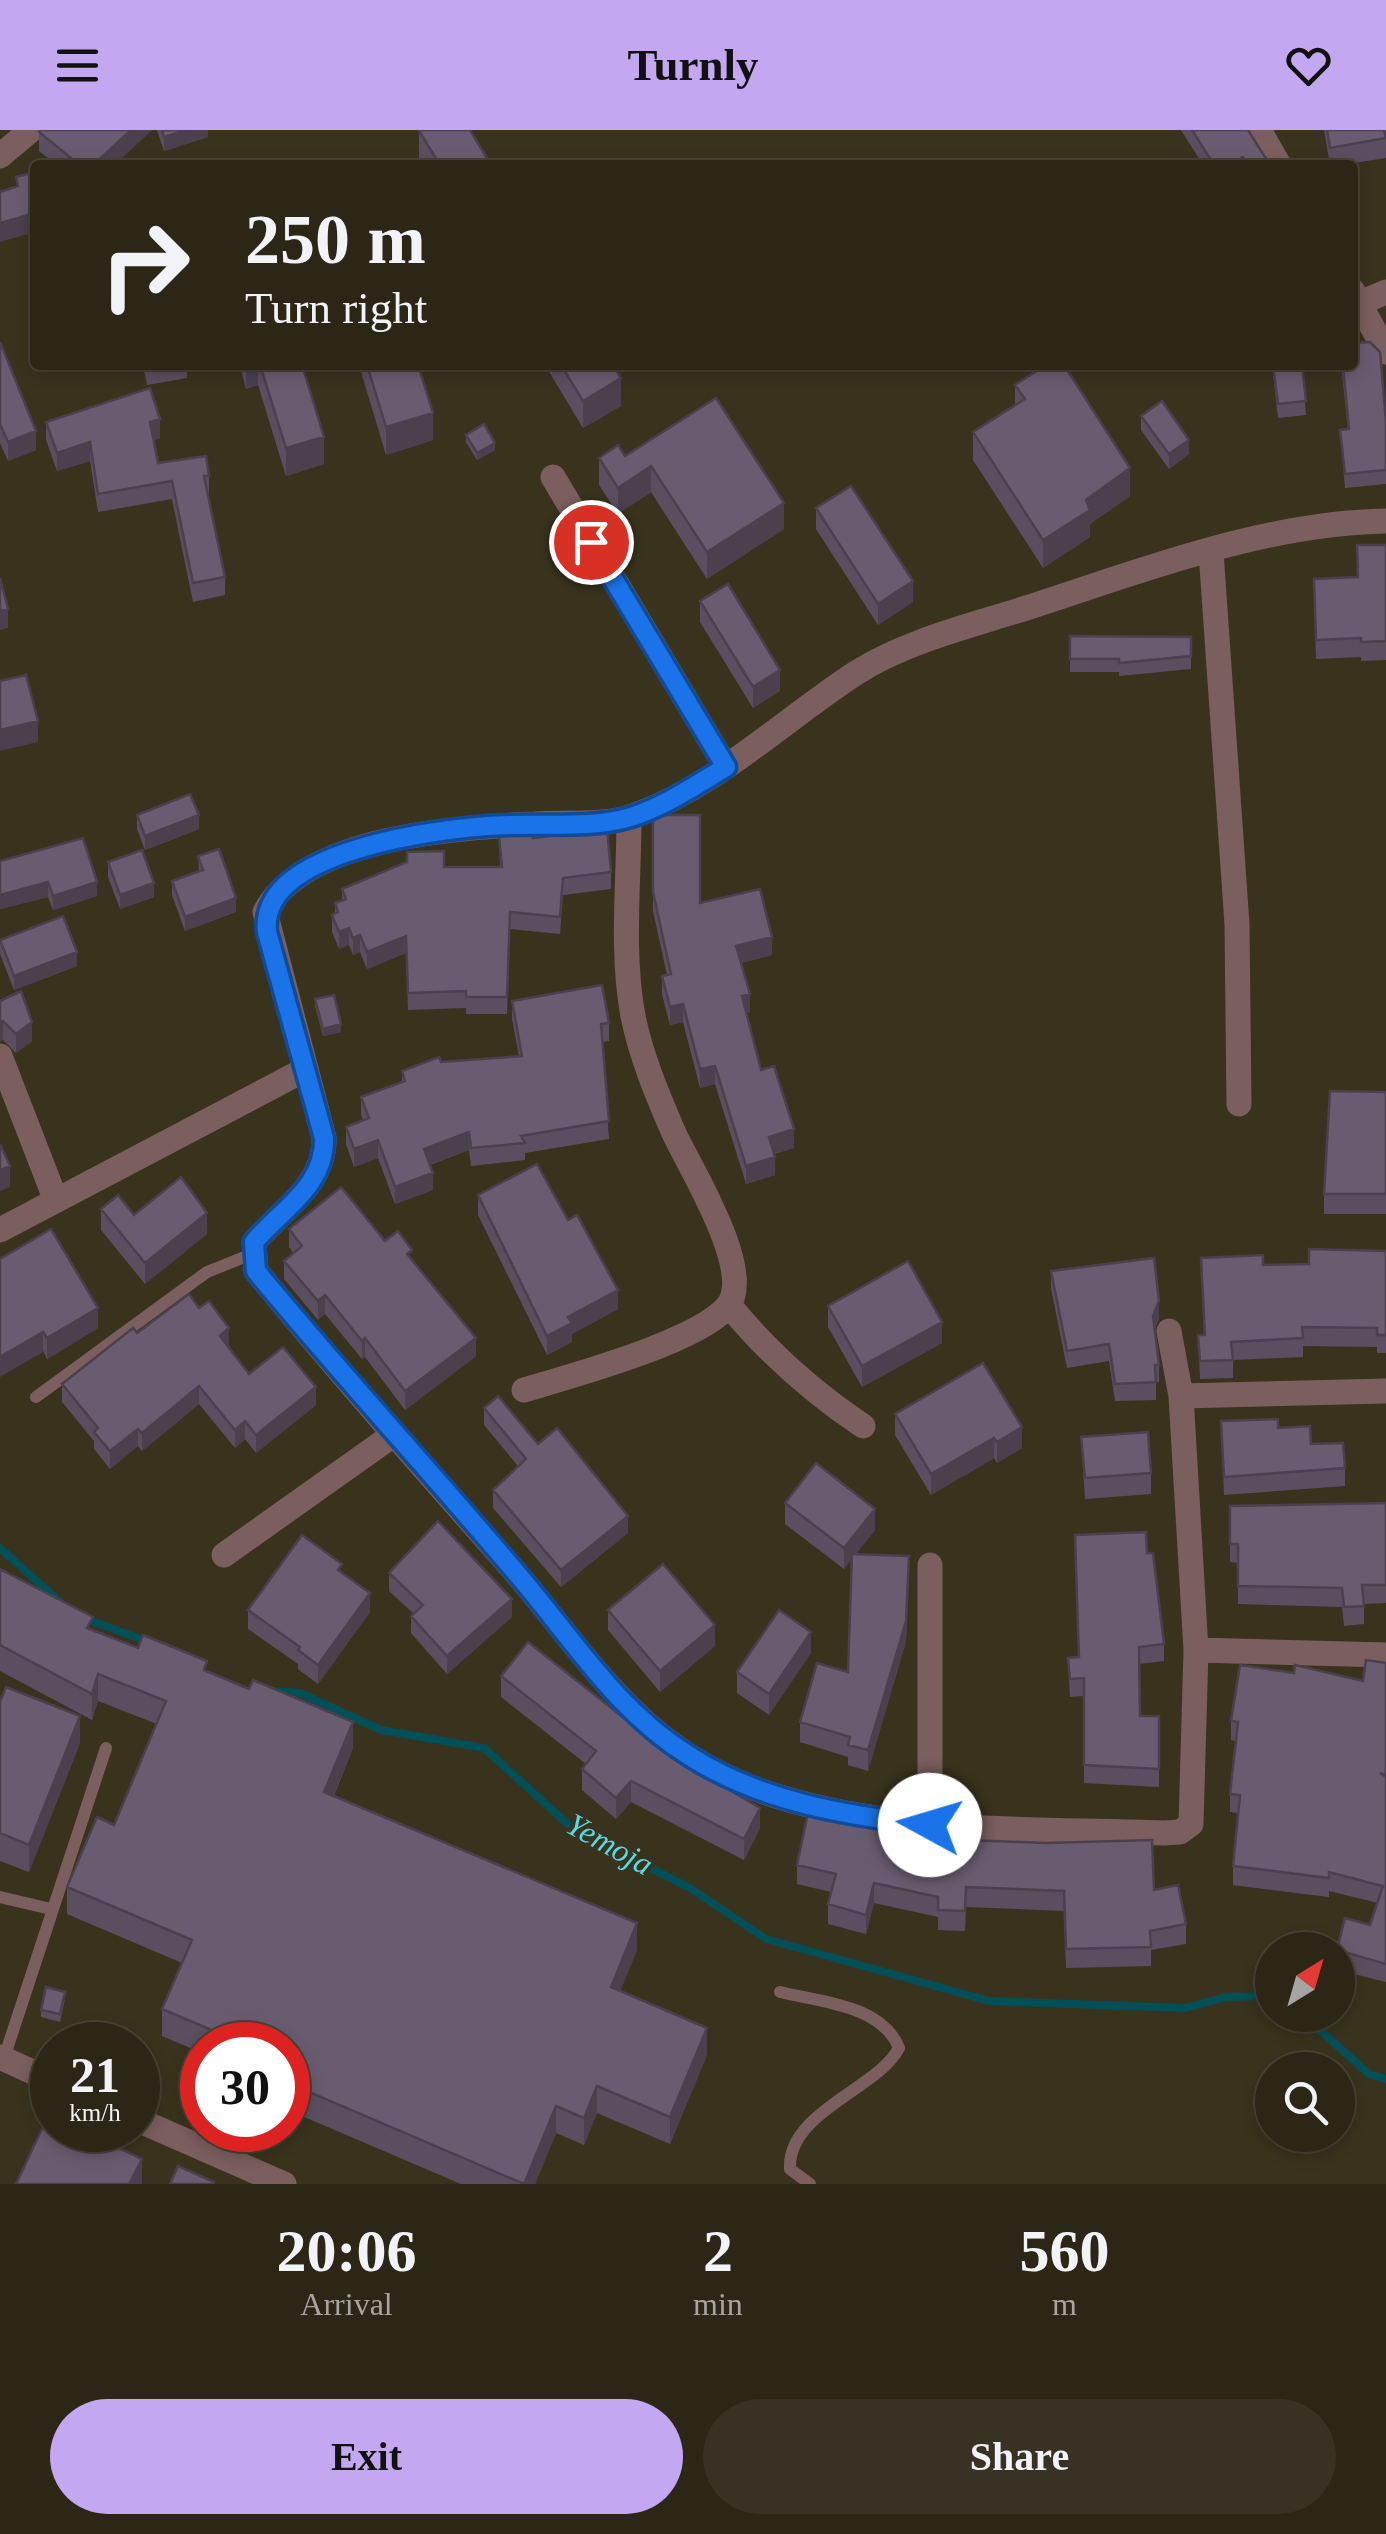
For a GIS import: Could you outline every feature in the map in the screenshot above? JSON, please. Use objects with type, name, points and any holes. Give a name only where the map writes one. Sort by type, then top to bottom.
[{"type":"street","points":[[0,156],[31,130]]},
{"type":"street","points":[[1258,130],[1276,160]]},
{"type":"street","points":[[1358,297],[1386,292]]},
{"type":"street","points":[[1358,301],[1386,352]]},
{"type":"street","points":[[553,477],[726,767]]},
{"type":"street","points":[[1170,1331],[1181,1396],[1196,1650],[1195,1808],[1191,1824],[1180,1832],[930,1825],[852,1817],[769,1794],[692,1758],[616,1699],[524,1582],[256,1271],[254,1242],[297,1199],[324,1160],[324,1138],[267,932],[265,912],[276,891],[298,873],[397,839],[486,826],[629,818],[677,797],[726,767],[858,672],[926,640],[1211,552],[1344,522],[1386,521]]},
{"type":"street","points":[[1211,552],[1236,924],[1239,1104]]},
{"type":"street","points":[[524,1390],[632,1356],[701,1324],[729,1306],[735,1287],[716,1214],[674,1134],[644,1060],[633,1015],[629,818]]},
{"type":"street","points":[[0,1056],[56,1198]]},
{"type":"street","points":[[0,1230],[306,1069]]},
{"type":"street","points":[[729,1306],[767,1351],[812,1391],[863,1426]]},
{"type":"street","points":[[1181,1396],[1386,1392]]},
{"type":"street","points":[[224,1555],[394,1435]]},
{"type":"street","points":[[930,1565],[930,1825]]},
{"type":"street","points":[[1196,1650],[1386,1655]]},
{"type":"street","points":[[2,2057],[30,2070]]},
{"type":"street","points":[[160,2132],[243,2177],[284,2184]]},
{"type":"lane","points":[[36,1397],[207,1272],[252,1254]]},
{"type":"lane","points":[[2,2057],[106,1748]]},
{"type":"lane","points":[[0,1897],[51,1909]]},
{"type":"lane","points":[[780,1992],[874,2016],[892,2030],[899,2048],[891,2064],[854,2086],[796,2143],[789,2154],[790,2169],[810,2184]]},
{"type":"building","points":[[131,130],[98,160],[74,160],[39,132]]},
{"type":"building","points":[[162,130],[187,130],[164,137]]},
{"type":"building","points":[[470,130],[488,160],[437,160],[419,131]]},
{"type":"building","points":[[1192,130],[1248,130],[1267,160],[1243,157],[1211,160]]},
{"type":"building","points":[[1327,130],[1384,130],[1386,138],[1330,148]]},
{"type":"building","points":[[30,173],[30,214],[0,223],[0,192],[18,186],[16,177]]},
{"type":"building","points":[[0,342],[36,431],[8,442],[0,424]]},
{"type":"building","points":[[1370,342],[1380,352],[1386,470],[1345,474],[1340,430],[1349,429],[1343,370],[1358,370],[1358,343]]},
{"type":"building","points":[[262,370],[304,370],[324,437],[286,448]]},
{"type":"building","points":[[369,370],[420,370],[433,413],[386,427]]},
{"type":"building","points":[[564,370],[616,370],[621,378],[583,401]]},
{"type":"building","points":[[1038,370],[1067,370],[1130,468],[1086,500],[1090,510],[1043,540],[973,432],[1025,399],[1015,385]]},
{"type":"building","points":[[1274,370],[1303,370],[1306,401],[1278,404]]},
{"type":"building","points":[[150,388],[160,419],[150,422],[158,463],[206,456],[209,476],[204,476],[225,577],[193,583],[172,481],[98,494],[90,442],[57,453],[46,422]]},
{"type":"building","points":[[716,398],[784,503],[707,552],[651,466],[618,488],[599,458],[618,445],[625,456]]},
{"type":"building","points":[[1162,401],[1189,440],[1169,454],[1141,416]]},
{"type":"building","points":[[484,424],[495,443],[477,453],[466,435]]},
{"type":"building","points":[[851,486],[913,581],[878,604],[816,508]]},
{"type":"building","points":[[1357,545],[1386,545],[1386,641],[1316,640],[1314,579],[1358,577]]},
{"type":"building","points":[[0,578],[8,609],[0,611]]},
{"type":"building","points":[[728,584],[780,670],[753,687],[700,601]]},
{"type":"building","points":[[1070,636],[1191,637],[1191,656],[1119,663],[1119,659],[1070,659]]},
{"type":"building","points":[[26,675],[38,721],[0,730],[0,681]]},
{"type":"building","points":[[190,794],[199,815],[145,836],[137,815]]},
{"type":"building","points":[[653,815],[700,815],[700,903],[760,889],[772,937],[736,946],[750,994],[742,996],[761,1070],[774,1066],[794,1129],[769,1137],[775,1157],[746,1166],[715,1066],[700,1069],[683,1004],[670,1007],[662,976],[671,974],[653,892]]},
{"type":"building","points":[[607,828],[611,872],[563,878],[560,917],[510,912],[507,997],[466,997],[466,991],[408,993],[406,936],[367,952],[360,935],[353,938],[349,928],[339,932],[332,915],[338,912],[335,903],[346,899],[342,889],[407,862],[407,852],[444,851],[444,867],[502,867],[499,836],[532,832],[533,838]]},
{"type":"building","points":[[83,838],[97,882],[53,896],[48,882],[0,895],[0,861]]},
{"type":"building","points":[[219,849],[236,898],[185,917],[172,881],[203,870],[198,856]]},
{"type":"building","points":[[142,850],[154,883],[120,895],[108,862]]},
{"type":"building","points":[[63,916],[77,952],[14,976],[0,940]]},
{"type":"building","points":[[602,985],[609,1023],[601,1024],[609,1121],[521,1136],[525,1143],[471,1148],[469,1132],[424,1149],[433,1173],[395,1187],[378,1140],[354,1149],[346,1127],[369,1118],[361,1097],[405,1081],[402,1071],[439,1057],[441,1062],[522,1056],[512,1001]]},
{"type":"building","points":[[21,991],[32,1022],[16,1034],[3,1021],[0,1023],[0,1001]]},
{"type":"building","points":[[334,995],[341,1024],[323,1029],[315,999]]},
{"type":"building","points":[[1330,1091],[1386,1092],[1386,1194],[1324,1194]]},
{"type":"building","points":[[0,1144],[10,1166],[0,1170]]},
{"type":"building","points":[[537,1164],[568,1220],[577,1215],[618,1290],[568,1317],[572,1323],[547,1336],[478,1195]]},
{"type":"building","points":[[181,1177],[207,1213],[145,1263],[101,1209],[118,1195],[134,1215]]},
{"type":"building","points":[[341,1187],[385,1241],[398,1231],[412,1250],[407,1254],[476,1338],[405,1391],[365,1338],[362,1341],[325,1295],[318,1301],[284,1261],[302,1246],[289,1229]]},
{"type":"building","points":[[51,1229],[98,1308],[47,1338],[43,1332],[0,1357],[0,1259]]},
{"type":"building","points":[[1309,1249],[1386,1251],[1386,1335],[1377,1335],[1377,1328],[1302,1327],[1303,1338],[1231,1342],[1233,1360],[1200,1361],[1198,1335],[1205,1335],[1201,1258],[1263,1255],[1263,1265],[1309,1264]]},
{"type":"building","points":[[1154,1258],[1159,1301],[1153,1316],[1159,1365],[1155,1365],[1156,1382],[1115,1384],[1109,1344],[1067,1351],[1051,1271]]},
{"type":"building","points":[[908,1261],[942,1322],[862,1366],[828,1306]]},
{"type":"building","points":[[189,1294],[199,1308],[209,1301],[229,1328],[220,1336],[249,1374],[283,1347],[316,1387],[256,1435],[245,1421],[235,1430],[199,1386],[142,1433],[138,1429],[110,1451],[94,1432],[98,1428],[62,1384],[133,1328],[137,1333]]},
{"type":"building","points":[[983,1363],[1022,1427],[997,1442],[994,1438],[931,1474],[895,1414]]},
{"type":"building","points":[[498,1396],[538,1444],[557,1428],[628,1516],[561,1570],[493,1490],[526,1459],[484,1408]]},
{"type":"building","points":[[1278,1419],[1278,1428],[1310,1426],[1311,1444],[1343,1443],[1345,1468],[1224,1477],[1221,1421]]},
{"type":"building","points":[[1148,1432],[1151,1473],[1085,1478],[1081,1437]]},
{"type":"building","points":[[816,1463],[875,1509],[844,1548],[785,1503]]},
{"type":"building","points":[[1386,1503],[1386,1585],[1362,1585],[1364,1606],[1344,1607],[1342,1588],[1238,1586],[1238,1544],[1230,1544],[1230,1506]]},
{"type":"building","points":[[438,1521],[512,1599],[447,1656],[411,1616],[423,1605],[389,1573]]},
{"type":"building","points":[[1146,1532],[1147,1553],[1153,1553],[1164,1644],[1139,1647],[1140,1716],[1159,1716],[1159,1769],[1084,1765],[1084,1678],[1070,1679],[1068,1658],[1079,1657],[1075,1535]]},
{"type":"building","points":[[302,1535],[342,1564],[338,1570],[370,1593],[318,1665],[298,1650],[300,1647],[248,1610]]},
{"type":"building","points":[[852,1554],[909,1556],[906,1621],[868,1750],[848,1745],[850,1737],[800,1722],[817,1663],[848,1672]]},
{"type":"building","points":[[663,1564],[715,1625],[660,1671],[608,1610]]},
{"type":"building","points":[[0,1569],[93,1617],[87,1628],[138,1648],[143,1635],[207,1661],[204,1670],[249,1689],[253,1680],[353,1722],[324,1792],[637,1923],[611,1987],[707,2028],[670,2117],[597,2086],[584,2118],[556,2106],[524,2184],[310,2092],[310,2022],[193,2022],[162,2009],[192,1940],[67,1887],[97,1817],[114,1825],[166,1701],[98,1674],[92,1694],[0,1645]]},
{"type":"building","points":[[779,1610],[811,1632],[769,1694],[737,1672]]},
{"type":"building","points":[[528,1642],[624,1718],[630,1712],[664,1742],[659,1748],[760,1808],[744,1839],[631,1781],[616,1798],[582,1769],[596,1751],[501,1676]]},
{"type":"building","points":[[1366,1660],[1386,1663],[1386,1775],[1380,1773],[1386,1777],[1386,1964],[1355,1955],[1355,1932],[1342,1932],[1345,1918],[1370,1925],[1383,1886],[1329,1872],[1329,1878],[1233,1866],[1240,1795],[1230,1794],[1238,1722],[1231,1721],[1240,1665],[1294,1673],[1295,1665],[1363,1681]]},
{"type":"building","points":[[6,1687],[80,1716],[29,1845],[0,1833],[0,1702]]},
{"type":"building","points":[[809,1808],[890,1826],[889,1832],[940,1843],[940,1839],[1046,1843],[1152,1840],[1154,1890],[1178,1885],[1186,1924],[1150,1931],[1151,1947],[1066,1949],[1064,1891],[966,1887],[965,1911],[938,1910],[938,1897],[874,1883],[866,1915],[828,1904],[836,1874],[797,1865]]},
{"type":"building","points":[[46,1987],[65,1992],[60,2014],[41,2010]]},
{"type":"building","points":[[31,2152],[128,2152],[142,2159],[129,2184],[16,2184]]},
{"type":"building","points":[[178,2166],[214,2182],[170,2184]]},
{"type":"waterway","name":"Yemoja","points":[[0,1548],[60,1602]]},
{"type":"waterway","name":"Yemoja","points":[[83,1618],[149,1642]]},
{"type":"waterway","name":"Yemoja","points":[[273,1691],[300,1693],[381,1730],[484,1748],[572,1828],[690,1888],[766,1939],[989,2001],[1185,2008],[1226,1997],[1255,1996]]},
{"type":"waterway","name":"Yemoja","points":[[1322,2032],[1369,2074],[1386,2079]]},
{"type":"route","points":[[591,542],[726,767],[677,797],[629,818],[486,826],[397,839],[298,873],[276,891],[265,912],[267,932],[324,1138],[324,1160],[297,1199],[254,1242],[256,1271],[338,1372],[524,1582],[616,1699],[645,1724],[692,1758],[769,1794],[852,1817],[930,1825]]}]
